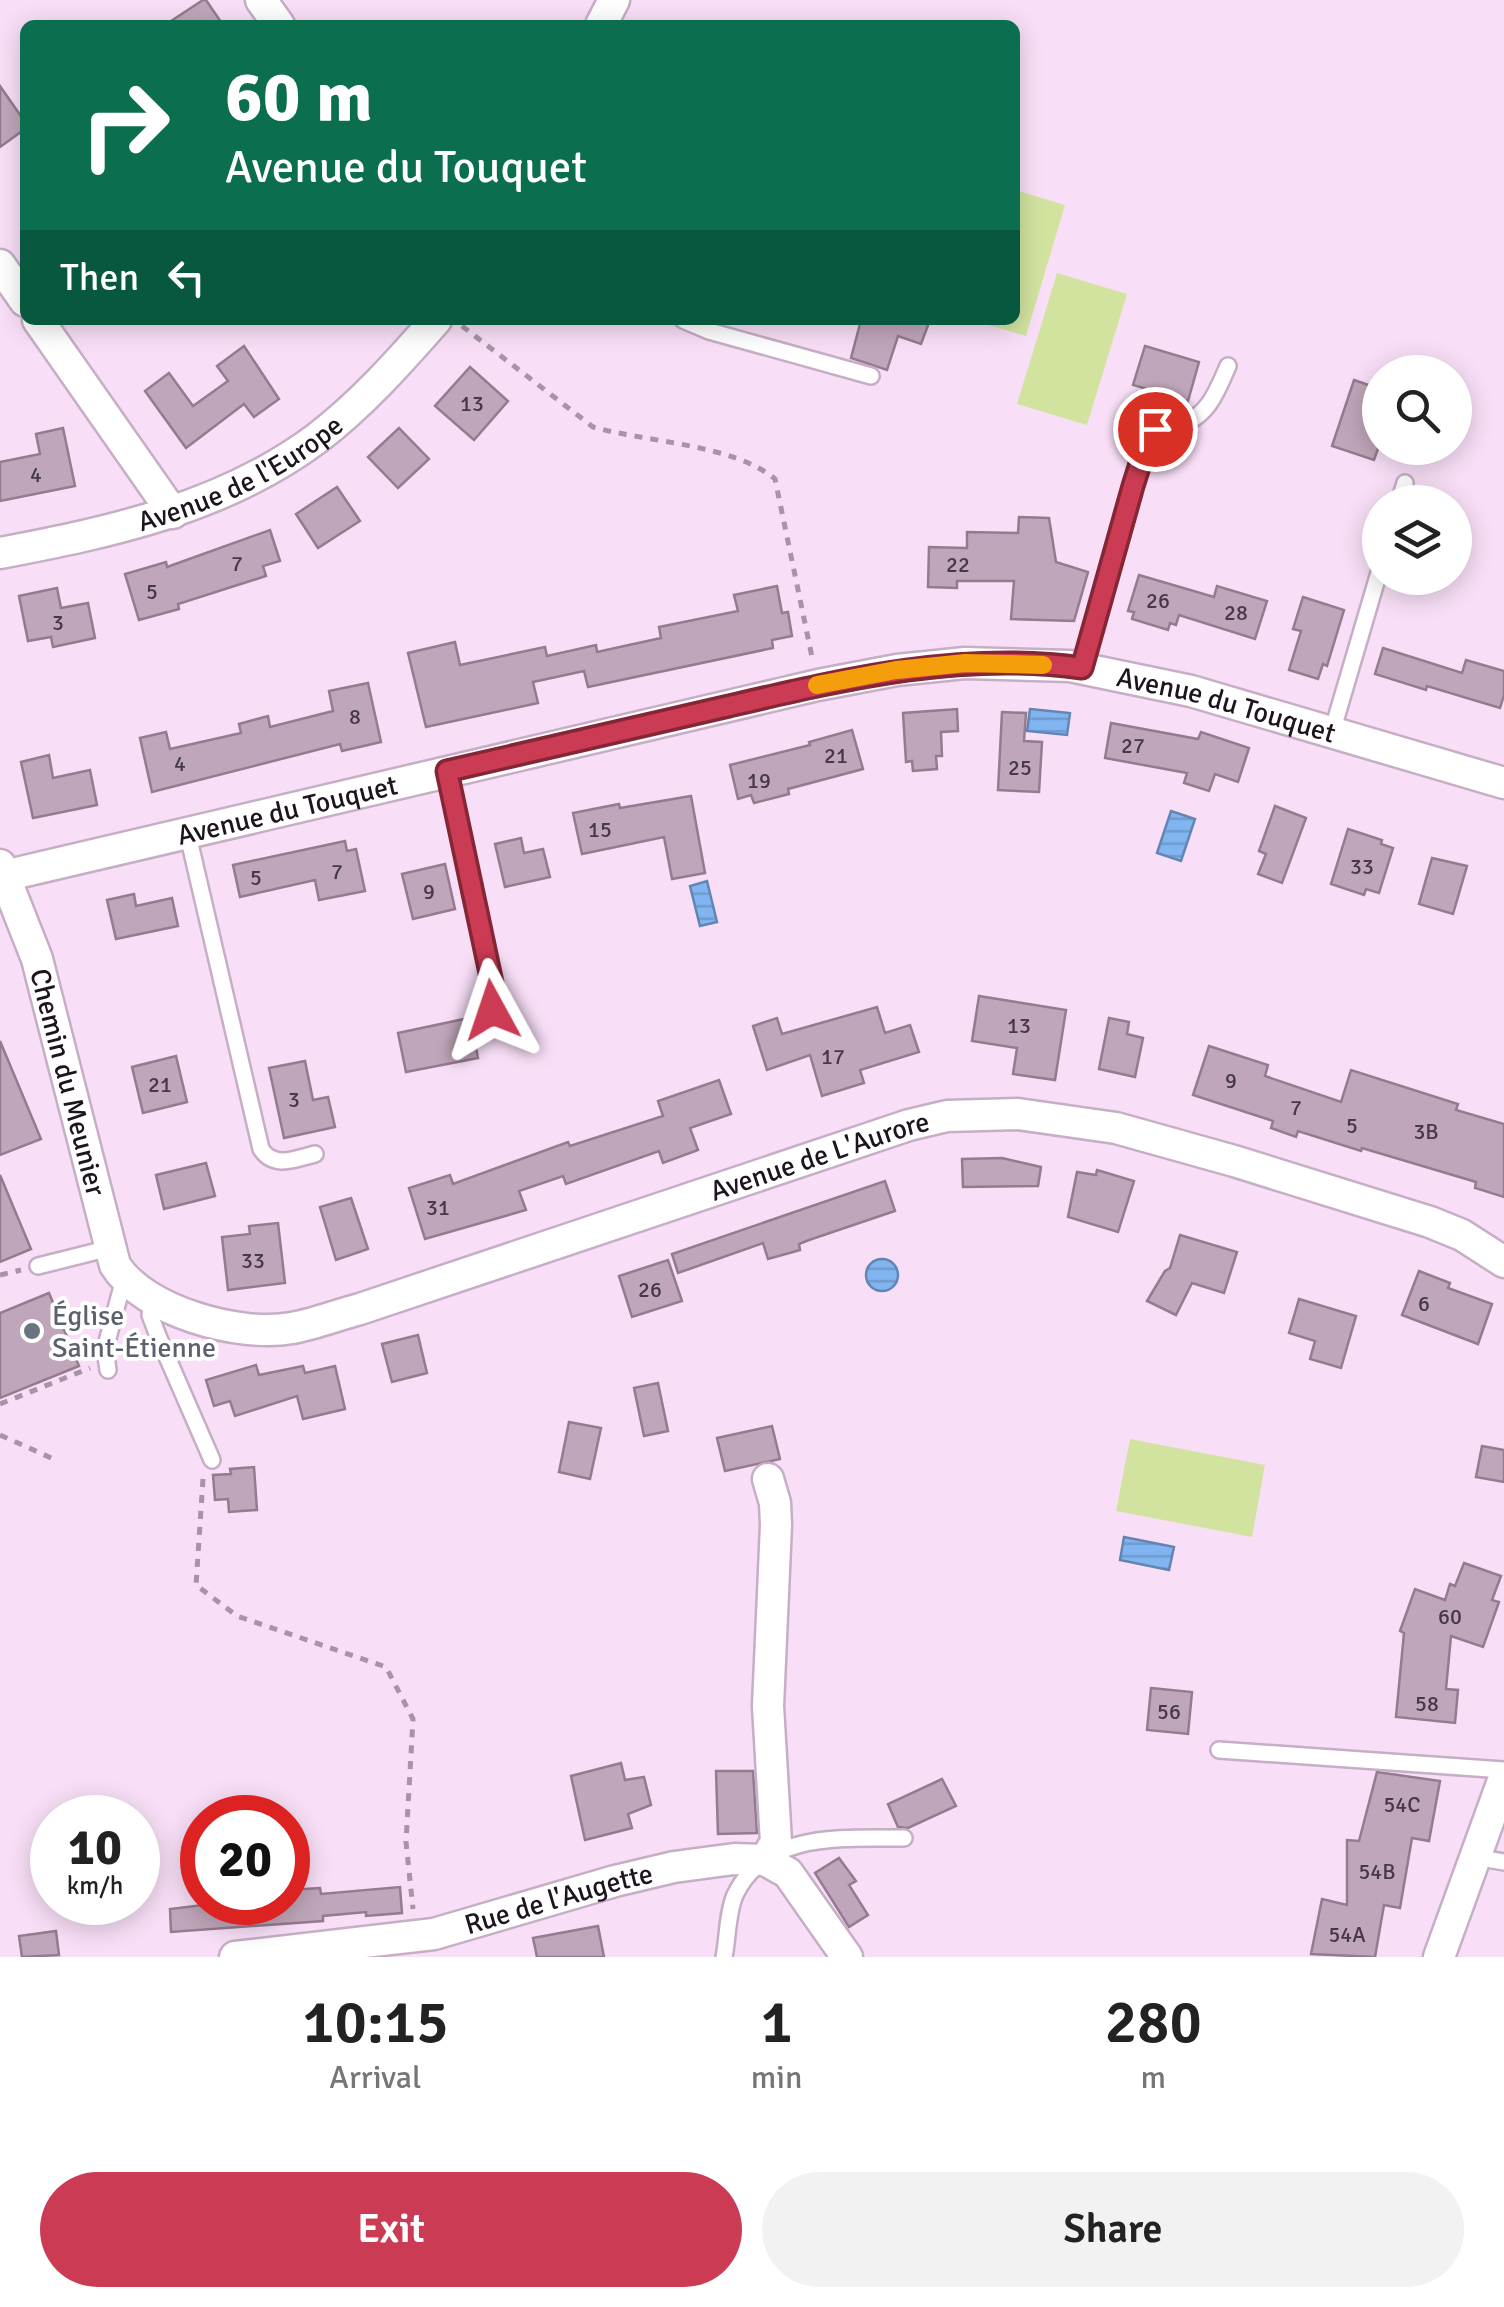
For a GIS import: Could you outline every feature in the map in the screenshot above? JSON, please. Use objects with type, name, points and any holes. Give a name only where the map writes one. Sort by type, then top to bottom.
[{"type":"street","points":[[0,265],[20,294]]},
{"type":"street","points":[[41,325],[173,513]]},
{"type":"street","name":"Avenue de l'Europe","points":[[0,553],[173,513],[246,482],[316,439],[382,381],[432,325]]},
{"type":"street","name":"Avenue du Touquet","points":[[1,872],[818,685],[896,670],[966,663],[1082,668],[1191,690],[1504,783]]},
{"type":"street","name":"Chemin du Meunier","points":[[1,872],[37,959],[110,1248],[139,1289]]},
{"type":"street","name":"Avenue de L'Aurore","points":[[139,1289],[179,1312],[217,1324],[252,1330],[290,1329],[909,1125],[982,1113],[1066,1120],[1175,1144],[1430,1222],[1462,1235],[1504,1262]]},
{"type":"street","points":[[768,1479],[776,1525],[768,1706],[776,1842],[764,1860],[788,1873],[801,1887],[846,1957]]},
{"type":"street","points":[[1438,1957],[1490,1859],[1504,1778]]},
{"type":"street","name":"Rue de l'Augette","points":[[235,1957],[351,1950],[455,1929],[674,1867],[734,1859],[764,1860]]},
{"type":"lane","points":[[696,325],[872,376]]},
{"type":"lane","points":[[1082,668],[1150,434],[1194,418],[1209,405],[1228,366]]},
{"type":"lane","points":[[1332,732],[1372,595]]},
{"type":"lane","points":[[447,771],[494,992],[492,1010],[476,1026]]},
{"type":"lane","points":[[188,831],[261,1150],[280,1162],[314,1154]]},
{"type":"lane","points":[[31,1268],[110,1248]]},
{"type":"lane","points":[[106,1366],[104,1350],[139,1289]]},
{"type":"lane","points":[[139,1289],[212,1460]]},
{"type":"lane","points":[[1220,1750],[1504,1770]]},
{"type":"lane","points":[[724,1957],[734,1898],[764,1860],[787,1847],[821,1840],[904,1838]]},
{"type":"path","points":[[460,325],[593,427],[758,465],[775,479],[818,685]]},
{"type":"path","points":[[0,1274],[31,1268]]},
{"type":"path","points":[[0,1404],[106,1366]]},
{"type":"path","points":[[0,1436],[58,1461]]},
{"type":"path","points":[[203,1477],[196,1585],[237,1616],[386,1666],[413,1719],[406,1842],[416,1936]]},
{"type":"green space","points":[[1020,192],[1065,205],[1026,336],[989,325],[1020,325]]},
{"type":"green space","points":[[1057,273],[1127,294],[1087,425],[1017,404]]},
{"type":"green space","points":[[1130,1439],[1265,1465],[1252,1537],[1116,1511]]},
{"type":"water","points":[[1030,709],[1070,713],[1067,735],[1027,731]]},
{"type":"water","points":[[1171,811],[1195,819],[1181,861],[1157,853]]},
{"type":"water","points":[[707,881],[717,922],[700,926],[690,886]]},
{"type":"water","points":[[882,1259],[893,1264],[898,1275],[893,1286],[882,1291],[871,1286],[866,1275],[871,1264]]},
{"type":"water","points":[[1124,1537],[1174,1547],[1169,1570],[1120,1560]]},
{"type":"building","points":[[206,0],[220,20],[173,20]]},
{"type":"building","points":[[0,86],[20,115],[20,133],[0,147]]},
{"type":"building","points":[[860,325],[928,325],[921,344],[898,336],[887,370],[851,358]]},
{"type":"building","points":[[244,346],[279,399],[254,417],[244,404],[186,448],[145,391],[169,373],[193,406],[228,381],[217,366]]},
{"type":"building","points":[[1145,346],[1199,362],[1188,401],[1133,385]]},
{"type":"building","points":[[470,367],[508,401],[474,440],[435,406]]},
{"type":"building","points":[[1354,380],[1362,383],[1362,456],[1332,446]]},
{"type":"building","points":[[63,428],[75,486],[0,501],[0,462],[40,454],[36,434]]},
{"type":"building","points":[[399,428],[429,459],[398,488],[368,457]]},
{"type":"building","points":[[337,487],[360,521],[318,548],[296,514]]},
{"type":"building","points":[[1019,517],[1049,518],[1056,562],[1088,572],[1074,621],[1011,619],[1014,581],[957,581],[957,588],[928,587],[929,547],[967,548],[967,532],[1018,533]]},
{"type":"building","points":[[270,530],[280,561],[263,566],[266,576],[139,620],[125,574],[166,562],[167,567]]},
{"type":"building","points":[[1139,575],[1214,597],[1217,586],[1267,601],[1255,639],[1179,615],[1176,625],[1170,623],[1168,630],[1132,619],[1134,612],[1128,611]]},
{"type":"building","points":[[777,586],[782,613],[788,612],[792,636],[772,640],[773,648],[588,687],[584,671],[533,682],[538,703],[426,727],[408,653],[455,642],[460,665],[545,647],[547,656],[596,645],[597,652],[661,638],[659,627],[738,611],[734,595]]},
{"type":"building","points":[[57,588],[61,608],[88,603],[95,638],[53,647],[51,637],[28,641],[19,596]]},
{"type":"building","points":[[1303,597],[1344,610],[1327,666],[1323,664],[1318,679],[1289,670],[1301,631],[1293,629]]},
{"type":"building","points":[[1383,648],[1462,673],[1466,660],[1504,671],[1500,708],[1375,674]]},
{"type":"building","points":[[368,683],[381,742],[342,751],[340,744],[152,792],[140,738],[166,732],[170,749],[241,733],[239,724],[268,716],[270,727],[333,711],[329,691]]},
{"type":"building","points":[[957,709],[958,731],[941,732],[942,756],[936,756],[937,769],[913,771],[912,761],[906,762],[903,713]]},
{"type":"building","points":[[1002,712],[1026,713],[1024,741],[1042,742],[1039,792],[998,790]]},
{"type":"building","points":[[1111,723],[1198,739],[1201,732],[1249,748],[1238,782],[1215,774],[1209,791],[1184,783],[1187,773],[1105,758]]},
{"type":"building","points":[[852,730],[863,769],[788,789],[789,794],[754,803],[751,795],[738,799],[730,765]]},
{"type":"building","points":[[49,755],[53,778],[90,770],[97,805],[33,818],[21,762]]},
{"type":"building","points":[[691,796],[705,873],[672,879],[664,837],[582,854],[573,813]]},
{"type":"building","points":[[1275,806],[1306,818],[1282,883],[1258,874],[1266,854],[1259,851]]},
{"type":"building","points":[[1348,829],[1382,840],[1381,844],[1393,848],[1379,893],[1366,889],[1364,895],[1331,884]]},
{"type":"building","points":[[521,838],[524,853],[543,849],[550,877],[505,887],[495,844]]},
{"type":"building","points":[[345,841],[347,851],[356,849],[365,891],[319,900],[315,880],[240,897],[233,865]]},
{"type":"building","points":[[1432,858],[1467,866],[1453,914],[1419,904]]},
{"type":"building","points":[[445,864],[455,909],[413,919],[402,874]]},
{"type":"building","points":[[134,894],[136,906],[172,898],[178,926],[116,939],[107,900]]},
{"type":"building","points":[[979,996],[1066,1010],[1055,1080],[1013,1074],[1017,1048],[972,1041]]},
{"type":"building","points":[[877,1007],[885,1033],[910,1025],[919,1052],[860,1070],[864,1083],[822,1096],[810,1055],[767,1070],[753,1026],[777,1018],[782,1034]]},
{"type":"building","points":[[469,1018],[466,1028],[474,1037],[478,1058],[406,1072],[398,1033]]},
{"type":"building","points":[[1109,1018],[1129,1022],[1127,1034],[1143,1038],[1135,1077],[1099,1069]]},
{"type":"building","points":[[0,1041],[41,1139],[0,1155]]},
{"type":"building","points":[[1209,1046],[1268,1065],[1265,1076],[1341,1102],[1351,1070],[1458,1104],[1456,1110],[1504,1124],[1504,1197],[1475,1188],[1476,1182],[1362,1148],[1361,1151],[1298,1131],[1296,1137],[1271,1128],[1273,1121],[1193,1095]]},
{"type":"building","points":[[176,1056],[187,1102],[143,1113],[132,1067]]},
{"type":"building","points":[[305,1061],[313,1100],[328,1097],[335,1127],[284,1138],[269,1068]]},
{"type":"building","points":[[719,1080],[731,1114],[690,1128],[698,1150],[663,1163],[659,1151],[566,1184],[563,1176],[519,1191],[526,1210],[425,1239],[409,1188],[450,1175],[453,1184],[568,1142],[570,1146],[663,1116],[658,1101]]},
{"type":"building","points":[[1002,1158],[1041,1167],[1038,1186],[963,1187],[962,1159]]},
{"type":"building","points":[[206,1163],[215,1196],[164,1209],[156,1175]]},
{"type":"building","points":[[1097,1170],[1134,1181],[1118,1232],[1068,1217],[1077,1172],[1096,1175]]},
{"type":"building","points":[[0,1175],[31,1249],[0,1262]]},
{"type":"building","points":[[885,1181],[895,1211],[799,1244],[800,1250],[768,1259],[763,1243],[678,1273],[672,1254]]},
{"type":"building","points":[[351,1198],[368,1249],[336,1260],[320,1207]]},
{"type":"building","points":[[278,1223],[285,1283],[228,1290],[222,1237],[250,1234],[249,1226]]},
{"type":"building","points":[[1180,1235],[1237,1252],[1224,1293],[1192,1283],[1176,1315],[1147,1301],[1170,1268]]},
{"type":"building","points":[[668,1260],[682,1301],[632,1317],[619,1276]]},
{"type":"building","points":[[1419,1271],[1450,1283],[1448,1288],[1492,1304],[1478,1344],[1402,1315]]},
{"type":"building","name":"Église Saint-Étienne","points":[[49,1293],[79,1366],[0,1398],[0,1313]]},
{"type":"building","points":[[1299,1299],[1356,1316],[1341,1368],[1310,1359],[1315,1341],[1289,1333]]},
{"type":"building","points":[[418,1335],[427,1373],[392,1382],[382,1344]]},
{"type":"building","points":[[256,1365],[259,1375],[303,1366],[305,1373],[335,1366],[345,1409],[303,1419],[297,1396],[235,1416],[230,1401],[214,1406],[206,1380]]},
{"type":"building","points":[[658,1383],[668,1431],[644,1436],[634,1388]]},
{"type":"building","points":[[569,1422],[601,1428],[590,1479],[559,1472]]},
{"type":"building","points":[[772,1426],[780,1459],[725,1471],[717,1438]]},
{"type":"building","points":[[1482,1446],[1504,1450],[1504,1482],[1476,1477]]},
{"type":"building","points":[[254,1467],[257,1510],[229,1512],[228,1499],[215,1500],[213,1475]]},
{"type":"building","points":[[1464,1563],[1501,1576],[1492,1600],[1499,1602],[1483,1647],[1451,1636],[1446,1689],[1458,1690],[1455,1723],[1396,1717],[1404,1633],[1400,1631],[1415,1589],[1445,1600]]},
{"type":"building","points":[[1151,1688],[1192,1692],[1188,1734],[1147,1730]]},
{"type":"building","points":[[621,1763],[625,1780],[644,1777],[651,1805],[628,1814],[632,1828],[585,1840],[571,1776]]},
{"type":"building","points":[[716,1771],[753,1771],[757,1833],[718,1834]]},
{"type":"building","points":[[1377,1772],[1440,1781],[1429,1841],[1412,1838],[1400,1908],[1384,1905],[1375,1957],[1311,1954],[1322,1899],[1347,1905],[1347,1840],[1359,1841]]},
{"type":"building","points":[[942,1779],[956,1806],[908,1828],[898,1827],[888,1804]]},
{"type":"building","points":[[839,1858],[856,1881],[849,1885],[868,1915],[849,1927],[815,1873]]},
{"type":"building","points":[[400,1887],[402,1913],[323,1916],[323,1921],[310,1922],[310,1889],[320,1888],[321,1894]]},
{"type":"building","points":[[180,1908],[180,1925],[268,1925],[171,1932],[170,1909]]},
{"type":"building","points":[[598,1926],[604,1957],[537,1957],[533,1938]]},
{"type":"building","points":[[56,1931],[59,1955],[22,1957],[19,1936]]},
{"type":"slow traffic","points":[[817,685],[896,670],[966,663],[1043,665]]},
{"type":"place","name":"Église Saint-Étienne","points":[[32,1331]]},
{"type":"route","points":[[492,1010],[494,992],[447,771],[896,670],[966,663],[1082,668],[1133,486],[1155,429]]}]
